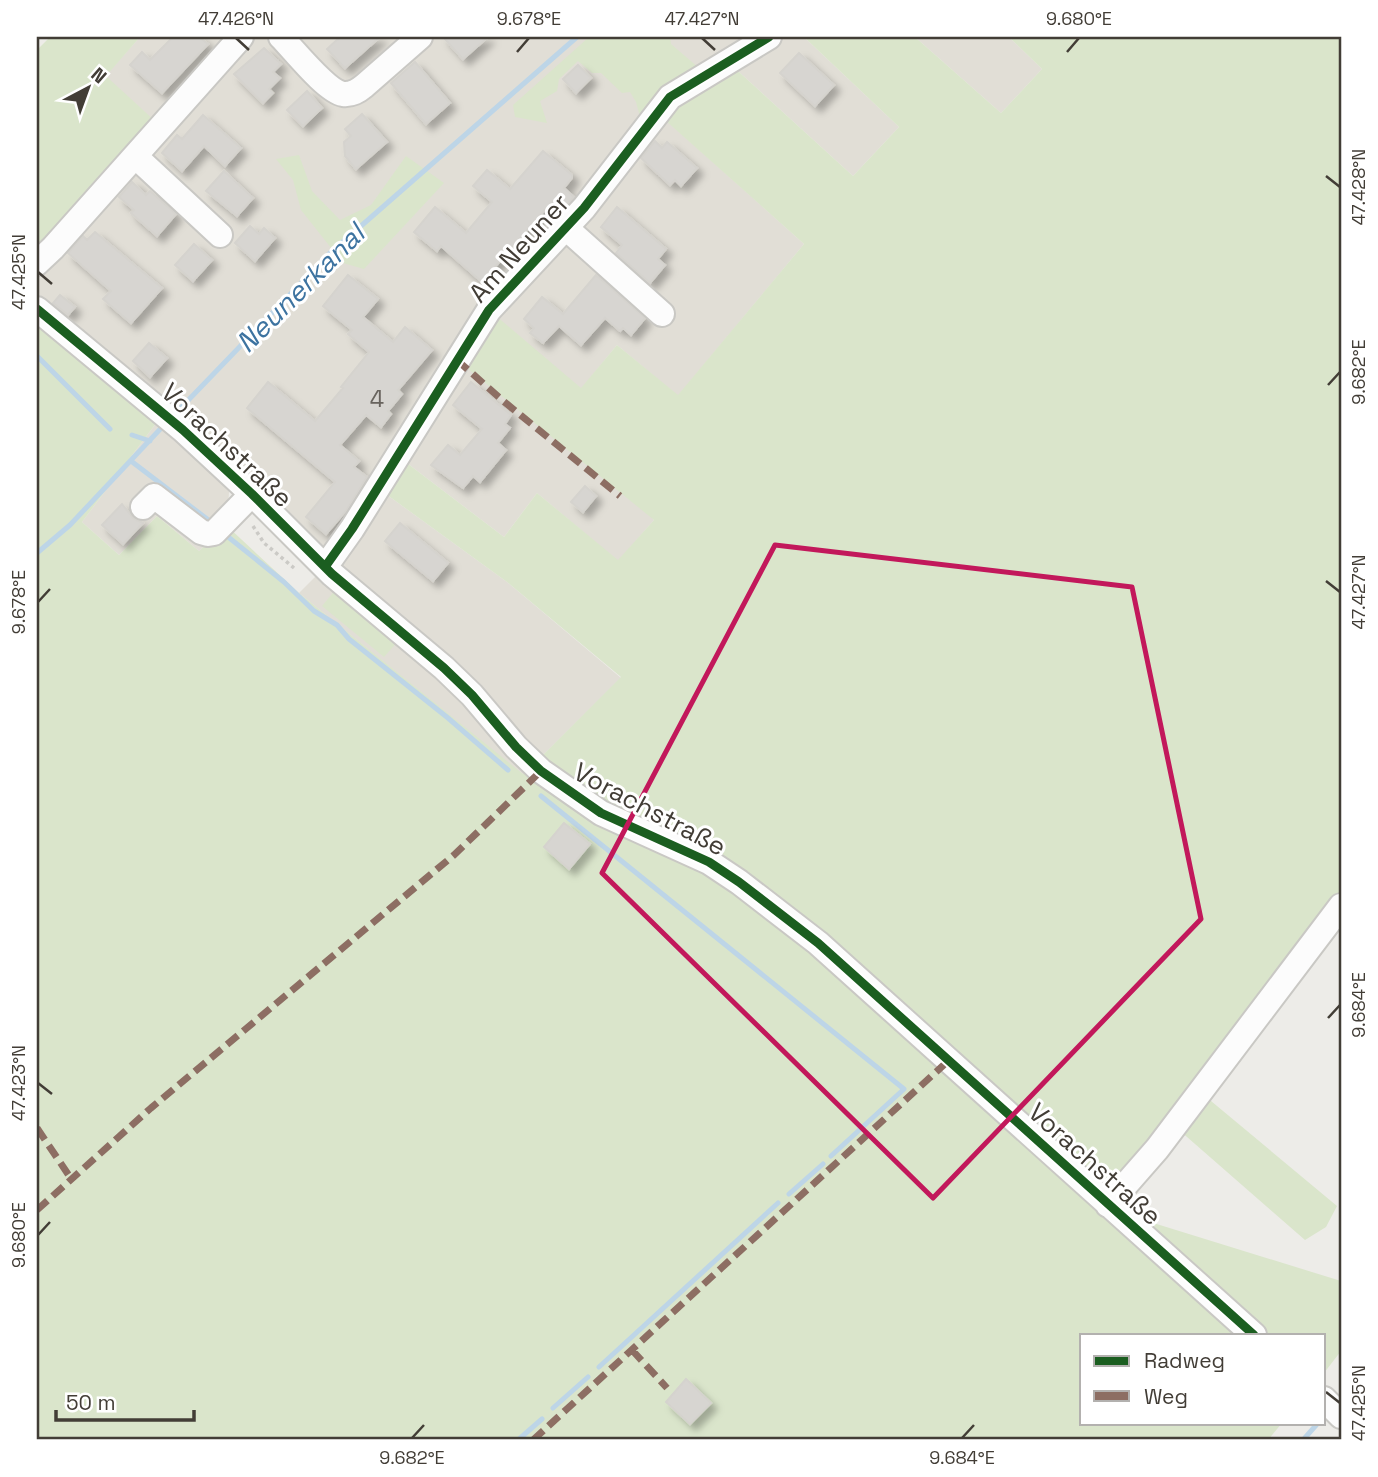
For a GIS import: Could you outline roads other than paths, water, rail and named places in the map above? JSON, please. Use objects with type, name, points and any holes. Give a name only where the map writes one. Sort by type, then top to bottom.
[{"type":"street","points":[[37,263],[241,37]]},
{"type":"street","points":[[281,37],[331,88],[347,94],[364,86],[420,37]]},
{"type":"street","name":"Am Neuner","points":[[325,567],[352,529],[489,310],[565,229],[670,97],[769,37]]},
{"type":"street","points":[[135,156],[220,235]]},
{"type":"street","name":"Am Neuner","points":[[565,229],[663,314]]},
{"type":"street","name":"Vorachstraße","points":[[37,309],[183,430],[362,601],[444,668],[541,771],[601,813],[709,862],[775,908],[818,943],[1253,1334]]},
{"type":"street","points":[[143,507],[154,496],[201,532],[208,534],[214,533],[252,495]]},
{"type":"street","name":"Vorachstraße","points":[[1108,1205],[1157,1149],[1341,906]]},
{"type":"street","points":[[1326,1401],[1341,1416]]},
{"type":"waterway","name":"Neunerkanal","points":[[174,415],[329,254],[577,37]]},
{"type":"waterway","points":[[37,356],[110,429]]},
{"type":"waterway","name":"Neunerkanal","points":[[37,553],[70,525],[165,424]]},
{"type":"waterway","points":[[132,435],[150,441]]},
{"type":"waterway","points":[[131,461],[211,522]]},
{"type":"waterway","points":[[227,536],[508,770]]},
{"type":"waterway","points":[[541,796],[904,1089],[831,1156]]},
{"type":"waterway","points":[[789,1194],[823,1164]]},
{"type":"waterway","points":[[599,1367],[778,1203]]},
{"type":"waterway","points":[[553,1408],[588,1377]]},
{"type":"waterway","points":[[518,1440],[542,1419]]},
{"type":"waterway","points":[[1303,1440],[1317,1424]]}]
